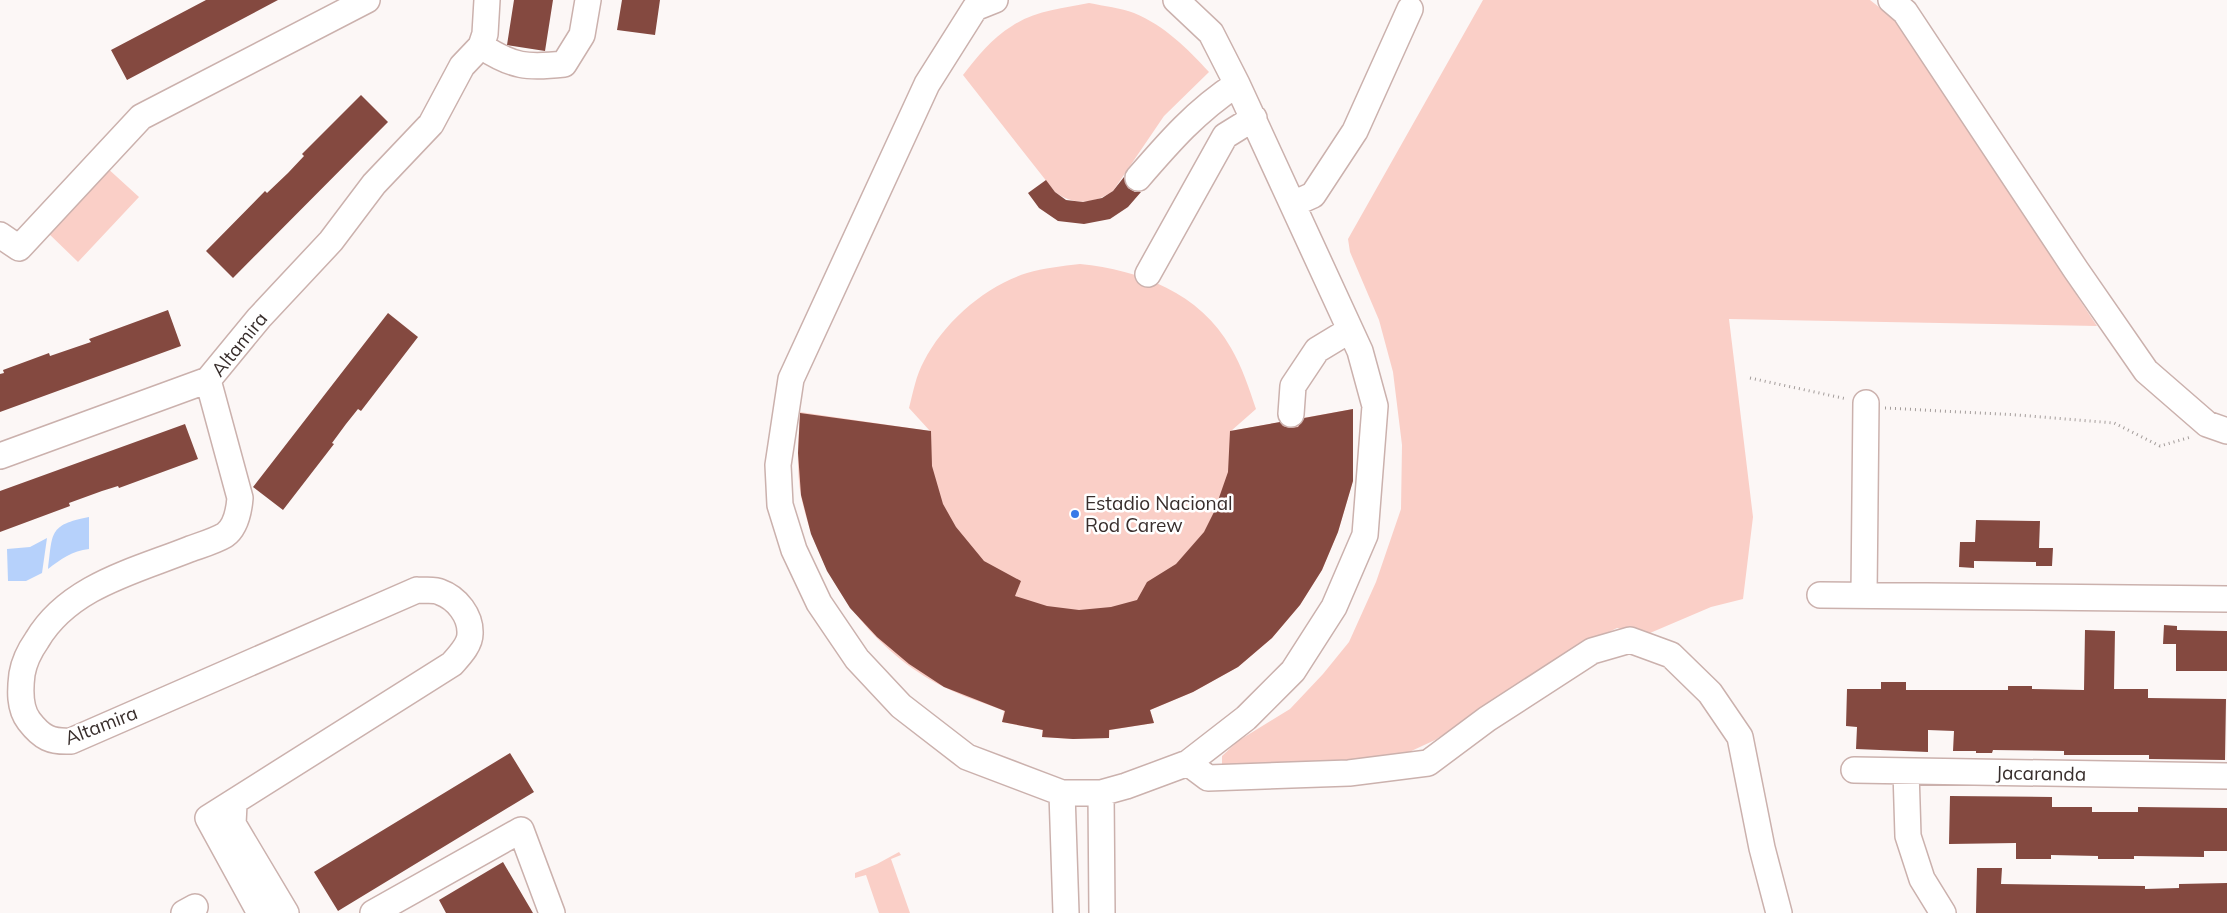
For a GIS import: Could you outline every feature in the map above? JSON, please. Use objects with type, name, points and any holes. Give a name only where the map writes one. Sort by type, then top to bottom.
[{"type":"street","points":[[0,236],[19,248],[141,117],[367,0]]},
{"type":"street","points":[[487,0],[485,34],[481,46],[501,59],[533,67],[564,64],[582,35],[588,0]]},
{"type":"street","points":[[995,0],[975,8],[927,84],[791,379],[778,465],[780,505],[794,550],[819,603],[857,659],[901,706],[967,757],[1062,793],[1100,793],[1126,786],[1188,763],[1246,718],[1293,671],[1334,607],[1365,536],[1375,406],[1360,351],[1238,84],[1211,33],[1176,0]]},
{"type":"street","points":[[1891,0],[1905,12],[2076,270],[2146,371],[2217,428]]},
{"type":"street","points":[[1293,204],[1313,195],[1354,131],[1410,9]]},
{"type":"street","name":"Altamira","points":[[260,913],[208,818],[234,804],[452,664],[464,650],[470,635],[467,615],[456,602],[440,591],[417,590],[71,741],[55,742],[40,734],[28,719],[19,694],[23,669],[32,648],[43,630],[66,605],[90,589],[226,534],[239,513],[240,498],[208,380],[258,318],[331,241],[374,184],[431,124],[462,66],[481,46]]},
{"type":"street","points":[[1138,178],[1179,130],[1210,102],[1238,84]]},
{"type":"street","points":[[1148,274],[1225,136],[1254,118]]},
{"type":"street","points":[[1291,414],[1293,386],[1316,350],[1350,330]]},
{"type":"street","points":[[0,456],[208,380]]},
{"type":"street","points":[[1864,595],[1866,403]]},
{"type":"street","points":[[1820,595],[2227,599]]},
{"type":"street","points":[[1188,763],[1208,778],[1349,773],[1428,763],[1487,718],[1592,651],[1630,640],[1671,655],[1710,693],[1740,737],[1762,848],[1779,913]]},
{"type":"street","name":"Jacaranda","points":[[1854,770],[2227,776]]},
{"type":"street","points":[[1906,771],[1908,836],[1922,879],[1942,913]]},
{"type":"street","points":[[1062,793],[1066,913]]},
{"type":"street","points":[[1100,793],[1102,913]]},
{"type":"street","points":[[234,804],[233,824],[286,913]]},
{"type":"street","points":[[373,913],[521,830],[552,913]]},
{"type":"path","points":[[1750,378],[1882,408],[2018,415],[2114,423],[2160,446],[2217,428]]},
{"type":"shaded area","points":[[1483,0],[1870,0],[1893,18],[2097,326],[1729,319],[1753,517],[1743,599],[1711,607],[1650,633],[1617,628],[1585,644],[1435,740],[1407,753],[1313,765],[1222,766],[1222,756],[1238,741],[1290,709],[1323,674],[1349,642],[1376,582],[1401,509],[1402,445],[1393,372],[1379,320],[1350,252],[1348,239]]},
{"type":"shaded area","points":[[1089,3],[1134,13],[1156,24],[1175,38],[1209,72],[1164,116],[1113,191],[1099,199],[1084,202],[1069,200],[1055,192],[963,75],[991,42],[1021,21],[1049,11]]},
{"type":"shaded area","points":[[105,166],[139,197],[78,262],[45,230]]},
{"type":"shaded area","name":"Estadio Nacional Rod Carew","points":[[1080,264],[1125,272],[1166,288],[1185,299],[1203,313],[1218,329],[1239,363],[1256,409],[1231,431],[1353,409],[1353,481],[1338,532],[1322,570],[1300,605],[1272,638],[1238,667],[1193,692],[1150,710],[1154,723],[1110,730],[1109,738],[1073,739],[1042,737],[1042,730],[1002,722],[1004,711],[951,691],[918,672],[893,653],[871,632],[851,608],[834,582],[820,554],[801,496],[798,454],[800,412],[930,431],[909,408],[921,366],[932,347],[954,319],[981,296],[1011,279],[1040,270]]},
{"type":"shaded area","points":[[899,852],[901,855],[891,859],[910,913],[879,913],[866,875],[855,878],[855,873]]},
{"type":"water","points":[[89,517],[89,549],[67,556],[48,569],[52,539],[55,532],[66,523]]},
{"type":"water","points":[[47,538],[42,573],[26,581],[8,581],[7,549],[30,547]]},
{"type":"building","points":[[206,0],[278,0],[127,80],[111,50]]},
{"type":"building","points":[[514,0],[553,0],[545,51],[507,45]]},
{"type":"building","points":[[622,0],[660,0],[655,35],[617,30]]},
{"type":"building","points":[[361,95],[388,122],[233,278],[206,251],[265,191],[267,193],[288,173],[304,156],[302,154]]},
{"type":"building","points":[[1124,177],[1128,188],[1135,192],[1141,192],[1128,207],[1110,219],[1084,224],[1058,221],[1039,208],[1028,193],[1046,180],[1055,192],[1066,200],[1083,202],[1102,198],[1113,191]]},
{"type":"building","points":[[168,310],[181,346],[0,412],[0,374],[4,373],[3,370],[49,353],[50,356],[91,342],[89,339]]},
{"type":"building","points":[[388,313],[418,337],[361,411],[358,409],[346,424],[332,443],[334,444],[283,510],[253,487]]},
{"type":"building","points":[[1353,409],[1353,481],[1338,532],[1322,570],[1300,605],[1272,638],[1238,667],[1193,692],[1150,710],[1154,723],[1109,730],[1109,738],[1073,739],[1042,737],[1043,730],[1002,722],[1005,711],[944,687],[909,664],[877,637],[850,608],[827,571],[811,534],[801,495],[798,453],[800,413],[931,431],[932,466],[943,504],[956,527],[984,561],[1021,581],[1015,596],[1047,606],[1079,610],[1111,607],[1137,600],[1147,582],[1176,564],[1204,532],[1214,512],[1228,472],[1230,431],[1280,422],[1283,426],[1290,428],[1298,427],[1304,418]]},
{"type":"building","points":[[185,424],[198,459],[119,488],[118,486],[69,503],[70,506],[0,532],[0,491]]},
{"type":"building","points":[[1976,520],[2040,521],[2039,548],[2053,548],[2052,566],[2036,566],[2036,562],[1974,561],[1974,568],[1959,567],[1960,542],[1975,542]]},
{"type":"building","points":[[2164,625],[2177,626],[2177,630],[2227,631],[2227,671],[2176,671],[2176,644],[2163,644]]},
{"type":"building","points":[[2085,630],[2115,631],[2114,689],[2148,689],[2148,698],[2226,699],[2225,760],[2149,759],[2149,755],[2064,755],[2064,751],[1993,750],[1992,753],[1976,753],[1976,751],[1953,751],[1954,731],[1928,730],[1928,752],[1856,749],[1857,727],[1846,726],[1847,689],[1881,689],[1881,682],[1906,682],[1906,690],[2008,690],[2008,686],[2032,686],[2032,689],[2084,690]]},
{"type":"building","points":[[510,753],[534,792],[338,911],[314,872]]},
{"type":"building","points":[[1950,796],[2052,797],[2052,807],[2092,807],[2092,812],[2138,812],[2138,807],[2227,808],[2227,851],[2204,851],[2204,857],[2134,856],[2134,859],[2098,859],[2098,856],[2051,855],[2051,859],[2016,859],[2016,843],[1949,844]]},
{"type":"building","points":[[503,862],[533,913],[446,913],[439,900]]},
{"type":"building","points":[[1977,868],[2002,868],[2001,884],[2145,886],[2145,889],[2179,888],[2179,884],[2227,883],[2227,913],[1976,913]]},
{"type":"place","name":"Estadio Nacional Rod Carew","points":[[1075,514]]}]
